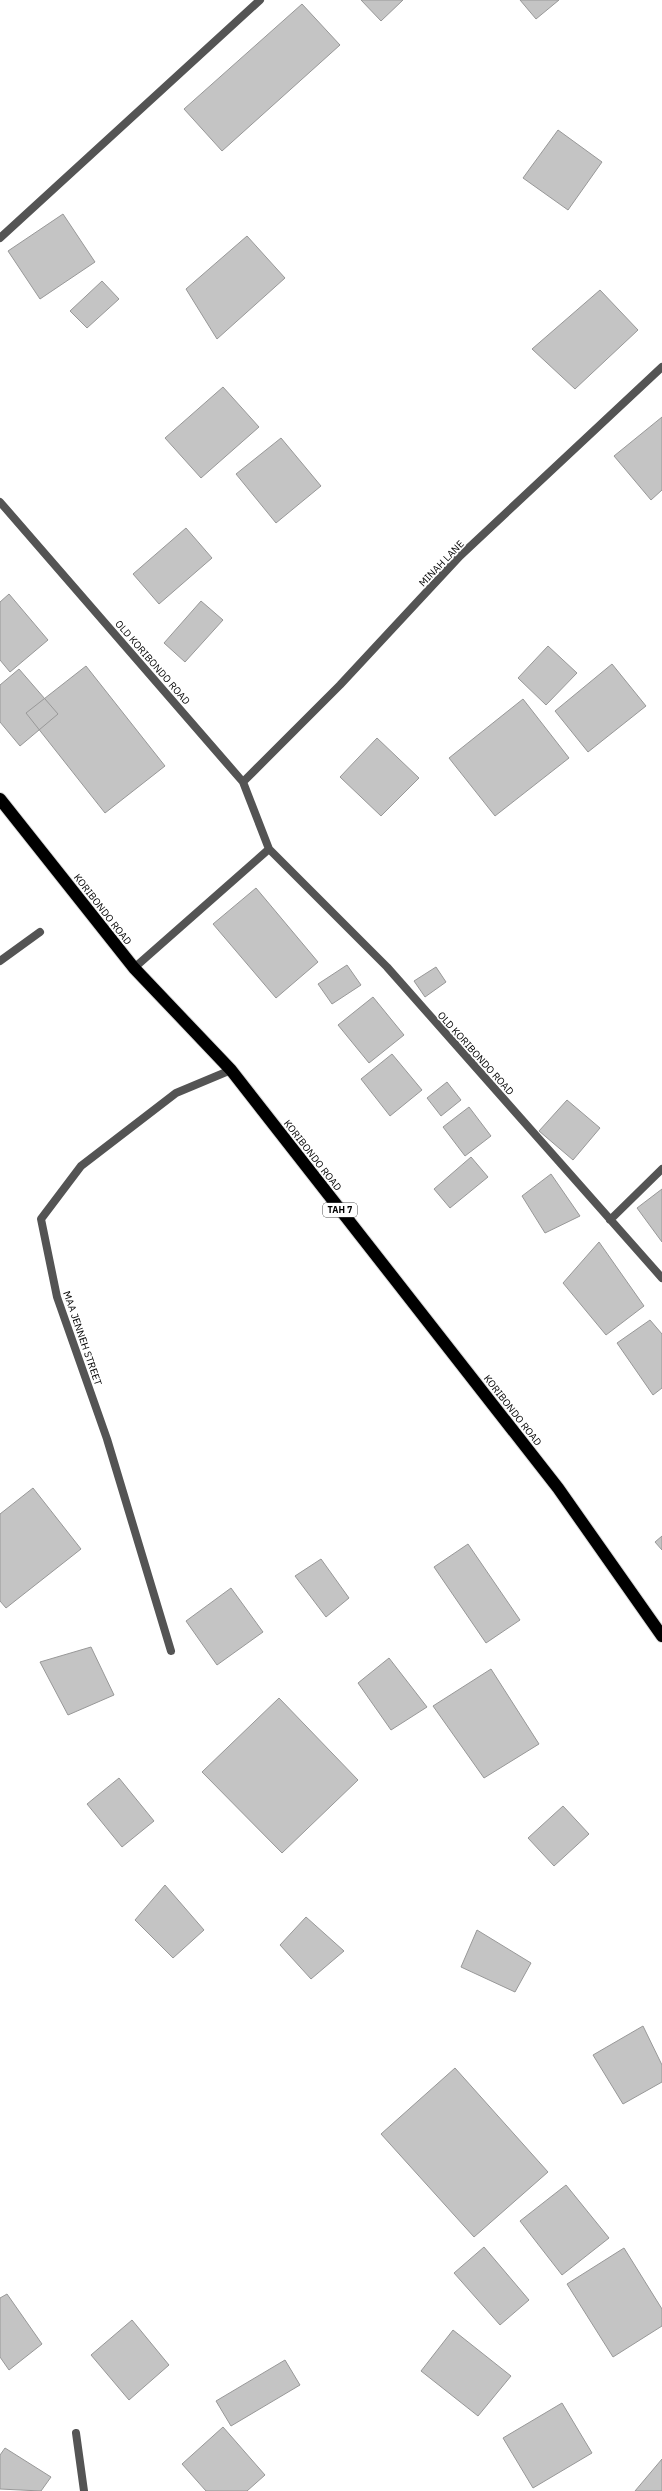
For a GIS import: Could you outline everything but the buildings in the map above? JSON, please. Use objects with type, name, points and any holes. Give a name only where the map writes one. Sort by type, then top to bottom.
[{"type":"highway","name":"KORIBONDO ROAD","points":[[0,799],[134,968],[231,1070],[558,1488],[662,1636]]},
{"type":"street","points":[[0,238],[260,0]]},
{"type":"street","name":"MINAH LANE","points":[[243,782],[340,685],[460,556],[662,367]]},
{"type":"street","name":"OLD KORIBONDO ROAD","points":[[0,502],[243,782],[269,849],[387,968],[662,1278]]},
{"type":"street","points":[[134,968],[269,849]]},
{"type":"street","points":[[0,961],[40,932]]},
{"type":"street","name":"MAA JENNEH STREET","points":[[171,1651],[107,1439],[57,1297],[41,1219],[81,1166],[176,1093],[231,1070]]},
{"type":"street","points":[[610,1220],[662,1169]]},
{"type":"street","points":[[76,2433],[84,2491]]}]
